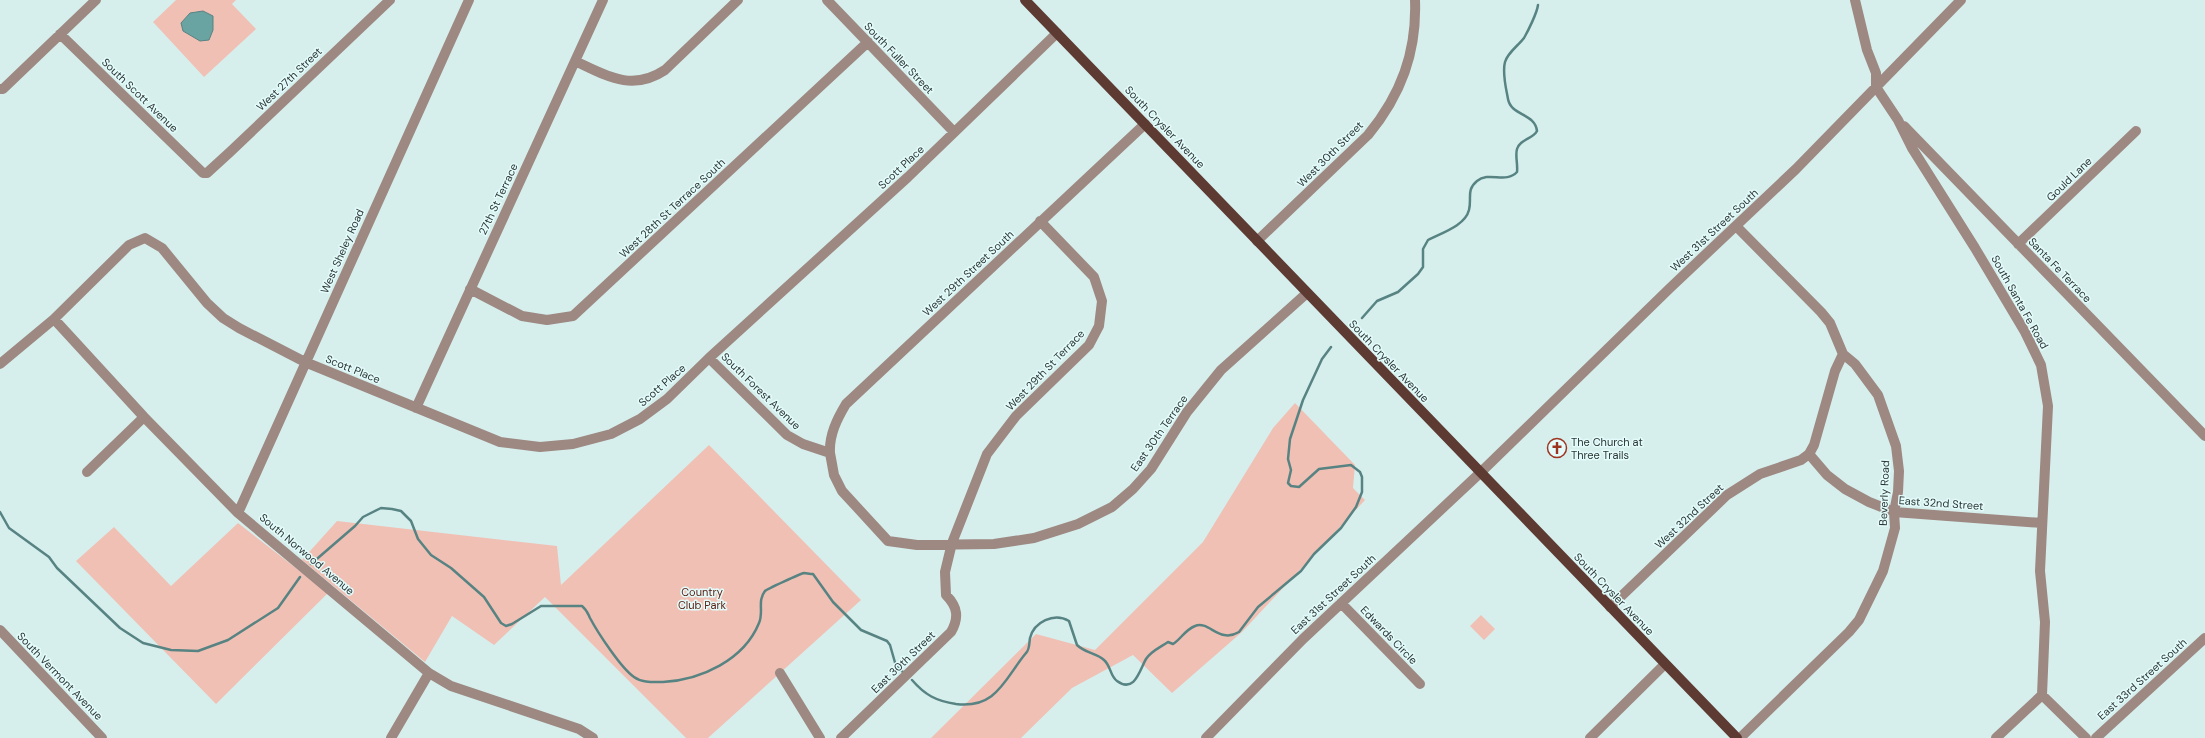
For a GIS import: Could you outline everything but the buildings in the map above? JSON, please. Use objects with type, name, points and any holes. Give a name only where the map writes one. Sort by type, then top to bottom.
[{"type":"main road","name":"South Crysler Avenue","points":[[1025,0],[1737,738]]},
{"type":"street","points":[[0,89],[3,89],[96,0]]},
{"type":"street","name":"West 27th Street","points":[[203,173],[207,172],[230,152],[390,0]]},
{"type":"street","name":"West Sheley Road","points":[[238,513],[468,0]]},
{"type":"street","name":"27th St Terrace","points":[[416,408],[603,0]]},
{"type":"street","points":[[575,60],[609,77],[624,81],[643,80],[657,75],[666,70],[738,0]]},
{"type":"street","name":"South Fuller Street","points":[[827,0],[954,132]]},
{"type":"street","name":"West 30th Street","points":[[1258,241],[1368,134],[1395,98],[1404,74],[1413,35],[1415,0]]},
{"type":"street","name":"South Santa Fe Road","points":[[1855,0],[1867,50],[1876,73],[1876,87],[1898,120],[1912,148],[1975,248],[2025,332],[2040,365],[2048,406],[2040,571],[2045,622],[2042,695]]},
{"type":"street","name":"West 31st Street South","points":[[1480,473],[1670,288],[1796,169],[1961,0]]},
{"type":"street","name":"Scott Place","points":[[54,319],[129,245],[145,238],[162,248],[207,303],[223,318],[239,328],[305,362],[500,442],[540,447],[572,444],[611,434],[640,419],[667,399],[709,358],[908,177],[1057,33]]},
{"type":"street","name":"South Scott Avenue","points":[[60,34],[203,173]]},
{"type":"street","name":"West 28th St Terrace South","points":[[470,289],[522,316],[547,320],[572,316],[868,42]]},
{"type":"street","name":"Santa Fe Terrace","points":[[1898,120],[2205,436]]},
{"type":"street","name":"West 29th Street South","points":[[830,453],[830,444],[834,430],[838,418],[846,404],[1145,124]]},
{"type":"street","name":"Gould Lane","points":[[2018,244],[2136,131]]},
{"type":"street","name":"West 29th St Terrace","points":[[946,595],[945,572],[952,543],[987,454],[1016,416],[1089,345],[1099,326],[1102,301],[1094,277],[1040,221]]},
{"type":"street","name":"Beverly Road","points":[[1736,226],[1821,312],[1830,324],[1844,354],[1855,364],[1878,395],[1896,446],[1899,471],[1898,492],[1894,512],[1895,528],[1883,571],[1859,620],[1849,632],[1740,738]]},
{"type":"street","name":"East 30th Terrace","points":[[830,453],[834,475],[842,491],[888,541],[917,545],[952,543],[994,544],[1034,538],[1078,524],[1112,507],[1133,489],[1151,469],[1187,412],[1221,370],[1307,293]]},
{"type":"street","points":[[0,364],[54,319]]},
{"type":"street","name":"South Norwood Avenue","points":[[54,319],[144,417],[238,513],[429,673],[450,686],[579,729],[593,738]]},
{"type":"street","points":[[1809,454],[1814,445],[1836,371],[1844,354]]},
{"type":"street","name":"South Forest Avenue","points":[[709,358],[787,434],[803,444],[830,453]]},
{"type":"street","points":[[87,472],[144,417]]},
{"type":"street","name":"East 32nd Street","points":[[1809,454],[1828,475],[1845,489],[1869,502],[1894,512],[2042,522]]},
{"type":"street","name":"West 32nd Street","points":[[1610,607],[1727,495],[1760,474],[1801,460],[1809,454]]},
{"type":"street","name":"East 31st Street South","points":[[1206,738],[1302,639],[1480,473]]},
{"type":"street","name":"East 30th Street","points":[[840,738],[951,632],[956,622],[956,611],[952,601],[946,595]]},
{"type":"street","name":"Edwards Circle","points":[[1341,603],[1420,684]]},
{"type":"street","name":"South Vermont Avenue","points":[[0,630],[102,738]]},
{"type":"street","name":"East 33rd Street South","points":[[2096,738],[2205,638]]},
{"type":"street","points":[[1590,738],[1665,664]]},
{"type":"street","points":[[391,738],[429,673]]},
{"type":"street","points":[[780,673],[820,738]]},
{"type":"street","points":[[1996,738],[2042,695],[2086,738]]},
{"type":"green space","points":[[176,0],[236,0],[232,4],[256,29],[204,77],[153,22]]},
{"type":"green space","points":[[1295,403],[1355,465],[1353,488],[1365,500],[1242,632],[1172,693],[1133,655],[1072,688],[1021,738],[931,738],[1036,634],[1095,650],[1203,542],[1273,428]]},
{"type":"green space","name":"Country Club Park","points":[[709,445],[861,600],[708,738],[686,738],[545,597],[494,645],[452,616],[425,662],[302,560],[337,521],[557,546],[561,585]]},
{"type":"green space","points":[[238,523],[328,593],[216,704],[76,561],[114,527],[171,586]]},
{"type":"green space","points":[[1481,615],[1495,629],[1484,640],[1470,626]]},
{"type":"water","points":[[203,11],[213,16],[213,30],[209,40],[200,41],[183,31],[181,23],[190,13]]},
{"type":"waterway","points":[[1362,318],[1377,301],[1398,292],[1418,274],[1423,267],[1423,249],[1428,240],[1458,225],[1467,216],[1470,206],[1470,191],[1477,181],[1487,177],[1508,177],[1517,172],[1517,149],[1521,143],[1533,136],[1537,131],[1535,125],[1528,117],[1518,112],[1510,105],[1504,66],[1508,55],[1524,38],[1530,27],[1538,5]]},
{"type":"waterway","points":[[912,680],[926,693],[943,701],[956,704],[981,702],[991,697],[998,690],[1019,663],[1029,648],[1030,638],[1036,627],[1040,623],[1051,618],[1063,618],[1069,621],[1077,645],[1083,650],[1104,660],[1115,679],[1123,684],[1128,684],[1136,679],[1146,659],[1153,651],[1168,642],[1173,644],[1188,630],[1195,626],[1205,626],[1220,634],[1226,635],[1232,635],[1239,632],[1258,607],[1301,571],[1314,554],[1341,528],[1356,507],[1362,492],[1362,477],[1360,472],[1351,465],[1319,469],[1299,487],[1291,486],[1288,483],[1291,470],[1288,459],[1290,439],[1303,400],[1322,359],[1331,347]]},
{"type":"waterway","points":[[311,564],[355,526],[363,517],[381,508],[401,511],[411,521],[418,539],[431,555],[451,568],[484,597],[501,623],[506,626],[512,624],[541,606],[582,606],[586,610],[604,641],[623,666],[637,679],[652,682],[663,682],[692,677],[720,666],[743,648],[752,636],[759,623],[761,615],[761,599],[765,591],[804,573],[813,574],[833,602],[861,630],[887,641],[890,645],[896,666],[903,672]]},
{"type":"waterway","points":[[0,512],[9,528],[49,557],[57,568],[120,628],[143,643],[171,650],[198,651],[228,640],[278,608],[300,577]]},
{"type":"place","name":"The Church at Three Trails","points":[[1557,448]]}]
